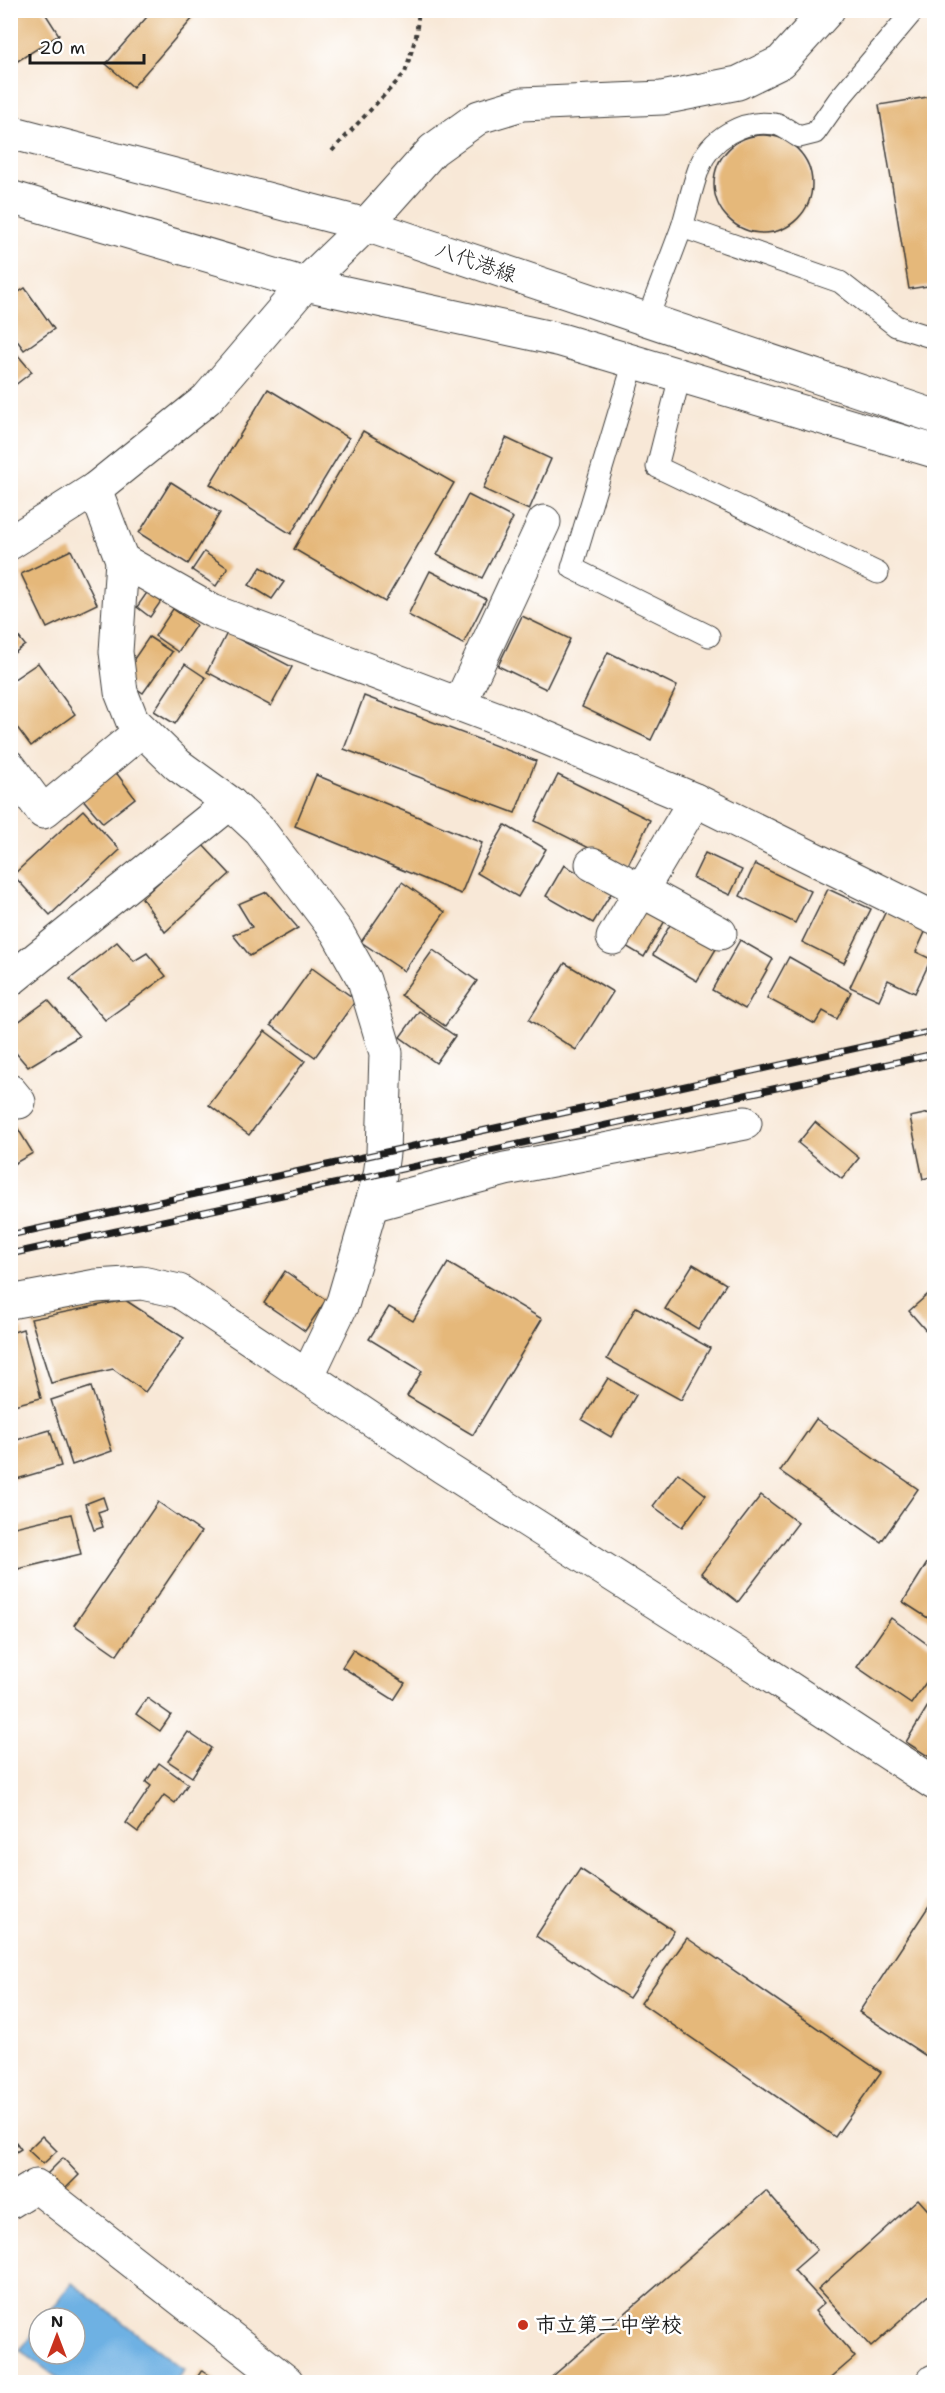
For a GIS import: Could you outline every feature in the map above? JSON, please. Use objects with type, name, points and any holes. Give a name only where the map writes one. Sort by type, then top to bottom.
[{"type":"street","points":[[10,543],[95,489],[207,399],[305,284],[366,225],[433,150],[479,117],[522,104],[662,99],[738,83],[781,62],[828,10]]},
{"type":"street","name":"八代港線","points":[[10,132],[366,225],[934,416]]},
{"type":"street","points":[[10,197],[305,284],[561,340],[934,452]]},
{"type":"street","points":[[95,489],[122,560],[116,652],[121,692],[132,720],[178,765],[230,803],[260,831],[330,922],[364,980],[386,1053],[383,1153],[371,1205],[343,1302],[308,1375]]},
{"type":"street","points":[[459,705],[544,522]]},
{"type":"street","points":[[122,560],[213,611],[530,731],[695,800],[934,918]]},
{"type":"street","points":[[10,767],[43,812],[141,731]]},
{"type":"street","points":[[613,938],[695,800]]},
{"type":"street","points":[[10,980],[230,803]]},
{"type":"street","points":[[592,864],[720,933]]},
{"type":"street","points":[[371,1205],[505,1169],[745,1123]]},
{"type":"street","points":[[10,1302],[96,1286],[142,1283],[179,1291],[443,1467],[734,1652],[934,1783]]},
{"type":"street","points":[[10,2202],[36,2186],[287,2382]]},
{"type":"lane","points":[[647,320],[682,227],[699,165],[715,142],[738,128],[759,123],[777,124],[799,137],[815,133],[839,99],[914,10]]},
{"type":"lane","points":[[682,227],[840,282],[896,326],[934,338]]},
{"type":"lane","points":[[634,363],[572,568],[709,636]]},
{"type":"lane","points":[[680,376],[657,467],[878,573]]},
{"type":"path","points":[[332,151],[405,73],[416,36],[419,10]]},
{"type":"water","points":[[72,2283],[184,2370],[174,2382],[63,2382],[42,2366],[87,2366],[87,2306],[54,2306]]},
{"type":"water","points":[[27,2341],[27,2355],[20,2350]]},
{"type":"building","points":[[10,10],[43,10],[59,35],[13,64],[10,59]]},
{"type":"building","points":[[153,10],[200,10],[133,87],[106,64]]},
{"type":"building","points":[[934,96],[934,285],[909,289],[879,105]]},
{"type":"building","points":[[763,135],[782,139],[798,149],[808,165],[812,184],[808,203],[798,219],[782,229],[763,233],[744,229],[728,219],[718,203],[714,184],[718,165],[728,149],[744,139]]},
{"type":"building","points":[[25,288],[54,329],[24,350],[10,331],[10,298]]},
{"type":"building","points":[[10,346],[32,372],[10,389]]},
{"type":"building","points":[[268,389],[349,438],[291,534],[210,484]]},
{"type":"building","points":[[363,431],[454,483],[385,602],[294,549]]},
{"type":"building","points":[[506,438],[551,459],[529,510],[483,489]]},
{"type":"building","points":[[171,482],[220,513],[188,564],[139,533]]},
{"type":"building","points":[[468,495],[513,518],[482,578],[437,555]]},
{"type":"building","points":[[71,550],[97,604],[47,628],[21,574]]},
{"type":"building","points":[[204,552],[228,568],[216,586],[192,570]]},
{"type":"building","points":[[261,567],[284,582],[272,599],[249,585]]},
{"type":"building","points":[[430,571],[486,599],[463,644],[408,615]]},
{"type":"building","points":[[153,584],[166,594],[150,617],[137,607]]},
{"type":"building","points":[[173,609],[196,625],[178,652],[155,636]]},
{"type":"building","points":[[522,616],[570,639],[546,689],[498,666]]},
{"type":"building","points":[[10,626],[25,645],[10,656]]},
{"type":"building","points":[[227,633],[292,667],[271,706],[207,672]]},
{"type":"building","points":[[149,637],[172,652],[143,693],[121,678]]},
{"type":"building","points":[[608,652],[677,686],[651,740],[582,707]]},
{"type":"building","points":[[38,663],[75,714],[31,746],[10,718],[10,682]]},
{"type":"building","points":[[185,664],[206,678],[175,724],[154,711]]},
{"type":"building","points":[[364,696],[536,761],[515,813],[344,749]]},
{"type":"building","points":[[115,771],[135,798],[103,823],[81,797]]},
{"type":"building","points":[[316,775],[482,843],[461,894],[295,826]]},
{"type":"building","points":[[558,775],[650,820],[627,867],[535,821]]},
{"type":"building","points":[[83,810],[120,850],[50,915],[13,875]]},
{"type":"building","points":[[505,825],[546,849],[518,897],[477,873]]},
{"type":"building","points":[[201,843],[230,874],[165,932],[142,898]]},
{"type":"building","points":[[705,853],[742,870],[730,895],[693,878]]},
{"type":"building","points":[[755,864],[811,891],[795,923],[740,896]]},
{"type":"building","points":[[564,865],[612,892],[593,923],[546,896]]},
{"type":"building","points":[[402,882],[445,912],[404,971],[361,942]]},
{"type":"building","points":[[828,889],[871,909],[844,963],[802,942]]},
{"type":"building","points":[[267,892],[298,928],[250,956],[233,935],[252,927],[238,904]]},
{"type":"building","points":[[641,904],[666,919],[644,957],[619,942]]},
{"type":"building","points":[[886,911],[926,930],[916,952],[931,959],[915,993],[888,980],[879,1000],[850,987]]},
{"type":"building","points":[[674,918],[719,944],[697,981],[653,955]]},
{"type":"building","points":[[740,940],[773,959],[745,1009],[712,990]]},
{"type":"building","points":[[117,942],[134,961],[147,953],[166,976],[105,1020],[70,979]]},
{"type":"building","points":[[433,950],[477,981],[445,1026],[401,995]]},
{"type":"building","points":[[789,957],[851,992],[837,1019],[823,1011],[815,1024],[767,998]]},
{"type":"building","points":[[565,963],[613,992],[576,1050],[529,1020]]},
{"type":"building","points":[[312,968],[356,1000],[315,1057],[271,1025]]},
{"type":"building","points":[[48,1000],[79,1036],[28,1067],[10,1046],[10,1028]]},
{"type":"building","points":[[419,1011],[455,1036],[436,1063],[400,1037]]},
{"type":"building","points":[[265,1031],[305,1061],[249,1135],[209,1105]]},
{"type":"building","points":[[934,1112],[934,1176],[923,1179],[910,1117]]},
{"type":"building","points":[[10,1116],[33,1153],[10,1166]]},
{"type":"building","points":[[815,1122],[859,1158],[842,1179],[798,1143]]},
{"type":"building","points":[[448,1263],[542,1319],[473,1435],[407,1396],[422,1371],[369,1339],[389,1307],[413,1321]]},
{"type":"building","points":[[693,1264],[726,1284],[698,1329],[665,1309]]},
{"type":"building","points":[[285,1271],[326,1300],[305,1331],[264,1303]]},
{"type":"building","points":[[934,1289],[934,1340],[909,1311]]},
{"type":"building","points":[[125,1300],[184,1338],[145,1392],[113,1369],[51,1383],[31,1319]]},
{"type":"building","points":[[636,1307],[710,1348],[681,1400],[607,1359]]},
{"type":"building","points":[[23,1329],[41,1398],[10,1406],[10,1333]]},
{"type":"building","points":[[608,1378],[636,1395],[611,1437],[582,1420]]},
{"type":"building","points":[[91,1387],[112,1451],[72,1465],[51,1400]]},
{"type":"building","points":[[816,1419],[918,1489],[881,1542],[780,1471]]},
{"type":"building","points":[[50,1430],[61,1466],[10,1481],[10,1442]]},
{"type":"building","points":[[678,1473],[706,1495],[682,1527],[653,1506]]},
{"type":"building","points":[[761,1495],[798,1523],[738,1602],[701,1573]]},
{"type":"building","points":[[103,1497],[107,1509],[98,1512],[103,1527],[94,1530],[85,1504]]},
{"type":"building","points":[[158,1502],[201,1532],[117,1655],[74,1625]]},
{"type":"building","points":[[71,1514],[81,1554],[18,1569],[10,1528]]},
{"type":"building","points":[[934,1552],[934,1622],[903,1602]]},
{"type":"building","points":[[891,1618],[934,1649],[934,1671],[911,1704],[857,1667]]},
{"type":"building","points":[[353,1650],[405,1683],[394,1700],[342,1667]]},
{"type":"building","points":[[934,1696],[934,1760],[906,1742]]},
{"type":"building","points":[[147,1698],[171,1715],[160,1731],[136,1714]]},
{"type":"building","points":[[188,1732],[211,1748],[192,1777],[168,1761]]},
{"type":"building","points":[[159,1763],[188,1784],[175,1803],[164,1795],[138,1832],[126,1823],[151,1786],[146,1782]]},
{"type":"building","points":[[580,1869],[674,1931],[629,1998],[536,1936]]},
{"type":"building","points":[[934,1898],[934,2061],[859,2012]]},
{"type":"building","points":[[687,1938],[881,2072],[835,2137],[641,2003]]},
{"type":"building","points":[[10,2134],[21,2149],[10,2156]]},
{"type":"building","points":[[42,2136],[57,2151],[43,2164],[28,2150]]},
{"type":"building","points":[[63,2158],[79,2175],[62,2192],[46,2175]]},
{"type":"building","points":[[766,2191],[817,2250],[794,2270],[824,2303],[815,2311],[855,2357],[826,2382],[546,2382]]},
{"type":"building","points":[[918,2199],[934,2217],[934,2291],[871,2347],[818,2289]]},
{"type":"building","points":[[202,2370],[219,2382],[194,2382]]},
{"type":"railway","points":[[10,1235],[934,1031]]},
{"type":"railway","points":[[10,1254],[934,1054]]},
{"type":"place","name":"市立第二中学校","points":[[523,2325]]}]
